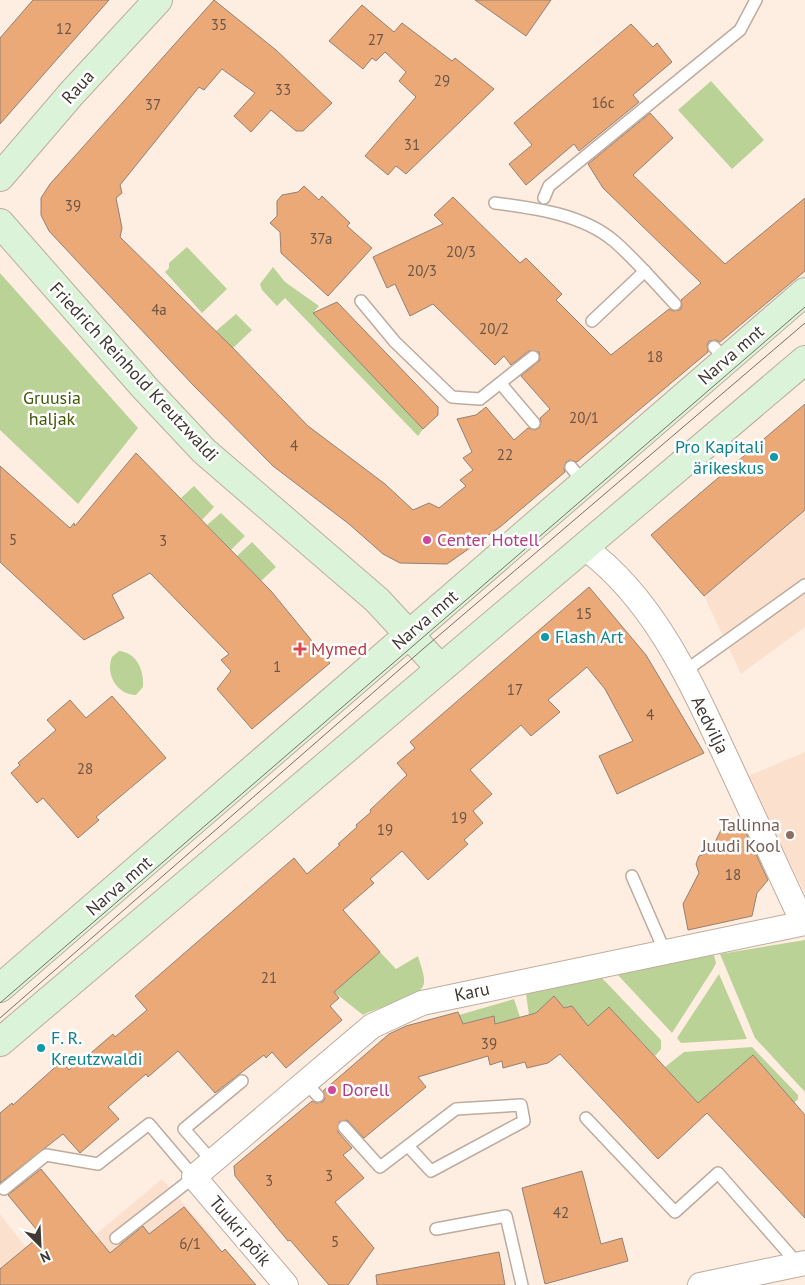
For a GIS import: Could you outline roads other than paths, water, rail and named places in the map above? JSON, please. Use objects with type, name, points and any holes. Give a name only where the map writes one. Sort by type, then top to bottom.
[{"type":"main road","name":"Raua","points":[[0,176],[72,93],[158,0]]},
{"type":"main road","name":"Friedrich Reinhold Kreutzwaldi","points":[[0,223],[144,387],[204,452],[377,600],[440,668]]},
{"type":"main road","name":"Narva mnt","points":[[0,988],[409,633],[577,475],[720,354],[805,292]]},
{"type":"main road","points":[[0,1042],[805,360]]},
{"type":"street","name":"Aedvilja","points":[[585,548],[602,562],[638,600],[685,671],[804,923]]},
{"type":"street","name":"Karu","points":[[194,1177],[312,1089],[372,1026],[422,1003],[804,923]]},
{"type":"street","name":"Tuukri põik","points":[[194,1177],[286,1285]]},
{"type":"street","points":[[700,1285],[802,1263]]},
{"type":"lane","points":[[544,198],[549,186],[740,30],[756,0]]},
{"type":"lane","points":[[495,202],[540,208],[592,227],[613,240],[675,304]]},
{"type":"lane","points":[[592,321],[645,271]]},
{"type":"lane","points":[[361,301],[395,342],[452,397],[480,399],[533,357]]},
{"type":"lane","points":[[500,384],[534,423]]},
{"type":"lane","points":[[685,671],[805,585]]},
{"type":"lane","points":[[632,876],[665,952]]},
{"type":"lane","points":[[212,1162],[184,1129],[242,1081]]},
{"type":"lane","points":[[344,1127],[380,1167],[456,1109],[521,1105],[524,1121],[431,1171],[408,1146]]},
{"type":"lane","points":[[586,1118],[674,1212],[718,1173],[802,1263]]},
{"type":"lane","points":[[4,1189],[46,1155],[98,1164],[149,1124],[194,1177],[116,1238]]},
{"type":"lane","points":[[436,1229],[506,1216],[522,1285]]},
{"type":"tram line","points":[[0,1003],[805,307]]},
{"type":"tram line","points":[[0,1018],[423,649],[805,323]]},
{"type":"place","name":"Pro Kapitali ärikeskus","points":[[774,457]]},
{"type":"place","name":"Center Hotell","points":[[427,540]]},
{"type":"place","name":"Flash Art","points":[[545,637]]},
{"type":"place","name":"Mymed","points":[[300,649]]},
{"type":"place","name":"Tallinna Juudi Kool","points":[[790,835]]},
{"type":"place","name":"F. R. Kreutzwaldi","points":[[41,1048]]},
{"type":"place","name":"Dorell","points":[[332,1090]]},
{"type":"park label","name":"Gruusia haljak","points":[[52,408]]}]
